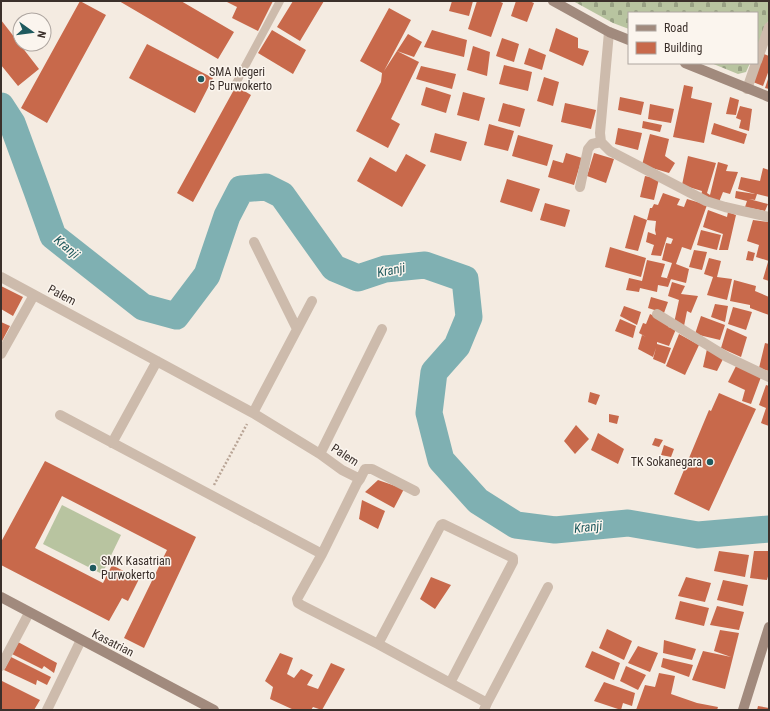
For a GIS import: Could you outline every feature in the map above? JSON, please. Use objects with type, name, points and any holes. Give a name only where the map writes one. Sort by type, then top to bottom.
[{"type":"street","points":[[553,1],[608,32],[628,40]]},
{"type":"street","points":[[758,59],[769,27]]},
{"type":"street","points":[[608,32],[600,133],[601,142],[610,151],[706,201],[769,217]]},
{"type":"street","points":[[687,64],[769,97]]},
{"type":"street","points":[[747,89],[756,64]]},
{"type":"street","points":[[580,186],[588,149],[592,144],[601,142]]},
{"type":"street","points":[[254,242],[297,329]]},
{"type":"street","name":"Palem","points":[[1,277],[253,413],[320,454],[342,470],[360,479],[322,554],[297,599],[298,603],[450,683],[486,707]]},
{"type":"street","points":[[1,354],[34,295]]},
{"type":"street","points":[[253,413],[312,301]]},
{"type":"street","points":[[657,314],[727,357],[769,377]]},
{"type":"street","points":[[320,454],[382,329]]},
{"type":"street","points":[[112,443],[157,361]]},
{"type":"street","points":[[60,415],[322,554]]},
{"type":"street","points":[[360,479],[365,469],[372,469],[415,491]]},
{"type":"street","points":[[378,644],[442,524],[513,558],[513,562],[450,683]]},
{"type":"street","points":[[486,707],[548,586]]},
{"type":"street","name":"Kasatrian","points":[[1,598],[214,710]]},
{"type":"street","points":[[1,666],[29,613]]},
{"type":"street","points":[[743,710],[769,628]]},
{"type":"street","points":[[47,710],[81,640]]},
{"type":"lane","points":[[234,87],[280,1]]},
{"type":"path","points":[[209,495],[253,413]]},
{"type":"green space","points":[[573,1],[769,1],[769,19],[758,45],[758,12],[628,12],[628,29],[613,23]]},
{"type":"green space","points":[[713,64],[750,64],[746,72],[738,74]]},
{"type":"green space","points":[[62,505],[121,535],[102,574],[43,544]]},
{"type":"building","points":[[80,1],[106,15],[47,123],[21,108]]},
{"type":"building","points":[[119,1],[181,1],[234,32],[218,59]]},
{"type":"building","points":[[225,1],[273,1],[258,31],[232,18],[237,7]]},
{"type":"building","points":[[293,1],[324,1],[300,41],[277,27]]},
{"type":"building","points":[[452,1],[473,1],[469,16],[449,11]]},
{"type":"building","points":[[477,1],[498,1],[503,3],[491,37],[468,29]]},
{"type":"building","points":[[516,1],[529,1],[534,3],[527,22],[511,16]]},
{"type":"building","points":[[389,8],[411,20],[384,71],[408,34],[422,42],[414,57],[397,51],[419,62],[391,119],[400,124],[388,148],[356,131],[381,82],[382,73],[360,61]]},
{"type":"building","points":[[1,20],[12,34],[12,52],[26,52],[39,69],[18,86],[1,65]]},
{"type":"building","points":[[556,28],[578,38],[578,48],[589,51],[583,66],[549,51]]},
{"type":"building","points":[[272,30],[306,50],[293,74],[258,53]]},
{"type":"building","points":[[432,30],[467,40],[464,57],[424,47]]},
{"type":"building","points":[[502,38],[519,44],[514,62],[496,56]]},
{"type":"building","points":[[147,44],[213,78],[195,113],[129,78]]},
{"type":"building","points":[[473,46],[490,52],[487,76],[467,70]]},
{"type":"building","points":[[529,48],[546,55],[542,70],[524,64]]},
{"type":"building","points":[[764,54],[769,56],[769,70],[763,86],[753,82]]},
{"type":"building","points":[[504,65],[532,72],[528,91],[499,84]]},
{"type":"building","points":[[421,66],[456,74],[452,89],[416,79]]},
{"type":"building","points":[[769,76],[769,89],[765,88]]},
{"type":"building","points":[[544,77],[559,82],[553,106],[537,101]]},
{"type":"building","points":[[684,85],[693,87],[691,98],[712,103],[704,143],[673,137]]},
{"type":"building","points":[[236,86],[251,95],[193,202],[177,193]]},
{"type":"building","points":[[426,87],[451,95],[446,113],[421,105]]},
{"type":"building","points":[[463,92],[485,98],[479,121],[457,115]]},
{"type":"building","points":[[620,97],[644,102],[641,115],[618,110]]},
{"type":"building","points":[[730,97],[739,100],[736,115],[726,114]]},
{"type":"building","points":[[503,103],[525,109],[520,127],[498,121]]},
{"type":"building","points":[[565,103],[596,110],[591,129],[561,122]]},
{"type":"building","points":[[650,104],[674,109],[671,123],[648,119]]},
{"type":"building","points":[[740,106],[752,109],[749,131],[739,128],[741,120],[736,118]]},
{"type":"building","points":[[643,121],[662,125],[660,132],[642,128]]},
{"type":"building","points":[[714,123],[747,134],[744,144],[711,134]]},
{"type":"building","points":[[489,124],[514,131],[508,151],[484,145]]},
{"type":"building","points":[[618,128],[642,133],[638,150],[615,144]]},
{"type":"building","points":[[435,133],[467,142],[461,161],[430,152]]},
{"type":"building","points":[[650,134],[669,139],[665,156],[675,163],[669,173],[642,165]]},
{"type":"building","points":[[518,135],[553,145],[547,166],[512,156]]},
{"type":"building","points":[[566,153],[582,158],[574,185],[548,177],[553,160],[563,163]]},
{"type":"building","points":[[594,153],[614,159],[606,183],[587,176]]},
{"type":"building","points":[[406,154],[426,165],[402,207],[357,181],[370,157],[396,172]]},
{"type":"building","points":[[688,156],[716,163],[707,193],[710,195],[718,162],[728,165],[726,171],[738,172],[730,194],[723,192],[719,202],[700,201],[702,191],[682,185]]},
{"type":"building","points":[[763,168],[769,170],[769,197],[757,194],[755,200],[749,199],[768,204],[765,211],[745,207],[747,201],[735,198],[736,191],[755,194],[738,189],[741,177],[760,181]]},
{"type":"building","points":[[645,176],[659,179],[654,200],[640,197]]},
{"type":"building","points":[[507,179],[540,189],[532,212],[500,202]]},
{"type":"building","points":[[663,193],[680,199],[677,205],[684,207],[687,199],[707,205],[691,250],[682,247],[676,264],[689,269],[686,283],[667,278],[672,263],[662,260],[666,243],[671,244],[673,239],[667,237],[661,256],[651,255],[654,245],[646,242],[648,232],[656,235],[656,221],[647,220],[650,208],[652,208],[654,204],[658,205]]},
{"type":"building","points":[[545,203],[570,210],[565,227],[540,220]]},
{"type":"building","points":[[708,210],[727,217],[728,212],[736,215],[728,250],[719,250],[723,234],[703,227]]},
{"type":"building","points":[[634,215],[647,220],[638,251],[625,248]]},
{"type":"building","points":[[753,220],[769,222],[769,261],[756,257],[759,245],[747,241]]},
{"type":"building","points":[[701,230],[721,235],[717,250],[697,245]]},
{"type":"building","points":[[610,247],[646,258],[641,277],[605,267]]},
{"type":"building","points":[[694,250],[707,252],[702,270],[689,267]]},
{"type":"building","points":[[748,251],[755,253],[753,261],[746,260]]},
{"type":"building","points":[[709,258],[721,261],[717,277],[732,279],[727,300],[707,295],[713,277],[704,274]]},
{"type":"building","points":[[647,260],[665,264],[661,277],[671,279],[668,287],[658,285],[657,292],[640,288],[639,292],[626,290],[629,278],[642,281]]},
{"type":"building","points":[[768,262],[769,263],[769,281],[763,279]]},
{"type":"building","points":[[734,280],[756,286],[755,291],[769,297],[769,315],[750,308],[750,305],[730,301]]},
{"type":"building","points":[[672,282],[685,286],[681,294],[698,296],[691,313],[687,311],[684,326],[674,323],[679,300],[668,296]]},
{"type":"building","points":[[1,286],[23,297],[13,316],[1,309]]},
{"type":"building","points":[[651,297],[668,302],[664,313],[648,308]]},
{"type":"building","points":[[715,304],[728,306],[725,322],[711,317]]},
{"type":"building","points":[[624,306],[641,312],[637,325],[620,316]]},
{"type":"building","points":[[733,307],[752,312],[746,330],[728,324]]},
{"type":"building","points":[[650,314],[670,324],[668,327],[676,329],[669,346],[657,342],[657,344],[671,348],[665,364],[653,359],[656,348],[653,357],[638,349],[642,335],[646,337],[639,333],[643,323],[646,324]]},
{"type":"building","points":[[701,316],[725,325],[720,340],[695,334]]},
{"type":"building","points":[[620,319],[636,326],[633,338],[615,331]]},
{"type":"building","points":[[1,322],[10,326],[1,343]]},
{"type":"building","points":[[727,328],[747,337],[741,357],[721,348]]},
{"type":"building","points":[[679,334],[699,345],[685,375],[666,366]]},
{"type":"building","points":[[765,343],[769,344],[769,371],[759,368]]},
{"type":"building","points":[[707,349],[724,357],[717,371],[703,367]]},
{"type":"building","points":[[736,366],[761,377],[751,404],[742,401],[745,390],[728,382]]},
{"type":"building","points":[[766,385],[769,386],[769,426],[761,423],[766,408],[759,405]]},
{"type":"building","points":[[590,392],[600,395],[596,405],[588,402]]},
{"type":"building","name":"TK Sokanegara","points":[[719,393],[756,409],[709,511],[674,494],[709,410],[711,411]]},
{"type":"building","points":[[609,414],[619,416],[617,424],[609,422]]},
{"type":"building","points":[[576,425],[589,439],[575,454],[564,441]]},
{"type":"building","points":[[598,433],[624,449],[618,464],[591,450]]},
{"type":"building","points":[[655,438],[663,440],[659,447],[652,445]]},
{"type":"building","points":[[664,445],[674,449],[671,457],[661,455]]},
{"type":"building","points":[[45,461],[196,537],[144,648],[124,638],[167,550],[62,496],[35,548],[103,583],[112,565],[139,579],[128,601],[122,598],[109,621],[1,565],[1,542]]},
{"type":"building","points":[[378,480],[404,489],[394,508],[365,492]]},
{"type":"building","points":[[362,500],[385,511],[378,529],[359,519]]},
{"type":"building","points":[[719,551],[749,555],[745,577],[714,571]]},
{"type":"building","points":[[754,551],[769,551],[769,573],[767,580],[750,578]]},
{"type":"building","points":[[431,577],[451,585],[435,609],[420,599]]},
{"type":"building","points":[[686,577],[711,583],[705,602],[678,596]]},
{"type":"building","points":[[723,580],[748,585],[743,606],[717,600]]},
{"type":"building","points":[[680,601],[709,608],[704,626],[675,619]]},
{"type":"building","points":[[717,606],[744,612],[739,630],[710,625]]},
{"type":"building","points":[[607,629],[632,641],[624,660],[599,648]]},
{"type":"building","points":[[720,630],[739,633],[725,689],[692,680],[703,651],[731,657],[714,651]]},
{"type":"building","points":[[664,640],[696,649],[692,660],[663,653]]},
{"type":"building","points":[[18,642],[57,663],[54,673],[44,666],[42,669],[12,654]]},
{"type":"building","points":[[638,646],[658,653],[650,672],[628,663]]},
{"type":"building","points":[[592,651],[620,663],[614,680],[585,667]]},
{"type":"building","points":[[280,653],[293,658],[287,674],[294,678],[301,669],[313,675],[307,685],[318,689],[331,663],[345,669],[322,710],[313,707],[311,710],[294,710],[270,699],[273,687],[265,681]]},
{"type":"building","points":[[11,657],[51,677],[47,685],[37,680],[36,685],[4,670]]},
{"type":"building","points":[[663,658],[693,665],[689,677],[661,667]]},
{"type":"building","points":[[626,666],[646,675],[638,690],[620,681]]},
{"type":"building","points":[[659,673],[675,676],[671,694],[697,703],[718,707],[717,710],[636,710],[645,685],[655,687]]},
{"type":"building","points":[[2,681],[40,700],[34,710],[1,710]]},
{"type":"building","points":[[604,682],[635,693],[632,706],[623,703],[621,710],[594,701]]},
{"type":"building","points":[[758,706],[769,708],[769,710],[757,710]]},
{"type":"waterway","name":"Kranji","points":[[1,106],[12,123],[53,236],[143,307],[176,316],[207,275],[227,216],[241,189],[266,187],[282,195],[334,268],[358,278],[385,269],[425,265],[465,279],[469,317],[457,346],[434,372],[429,413],[441,460],[478,501],[516,525],[555,530],[628,523],[698,535],[769,529]]},
{"type":"place","name":"SMA Negeri 5 Purwokerto","points":[[201,79]]},
{"type":"place","name":"TK Sokanegara","points":[[710,462]]},
{"type":"place","name":"SMK Kasatrian Purwokerto","points":[[93,568]]}]
